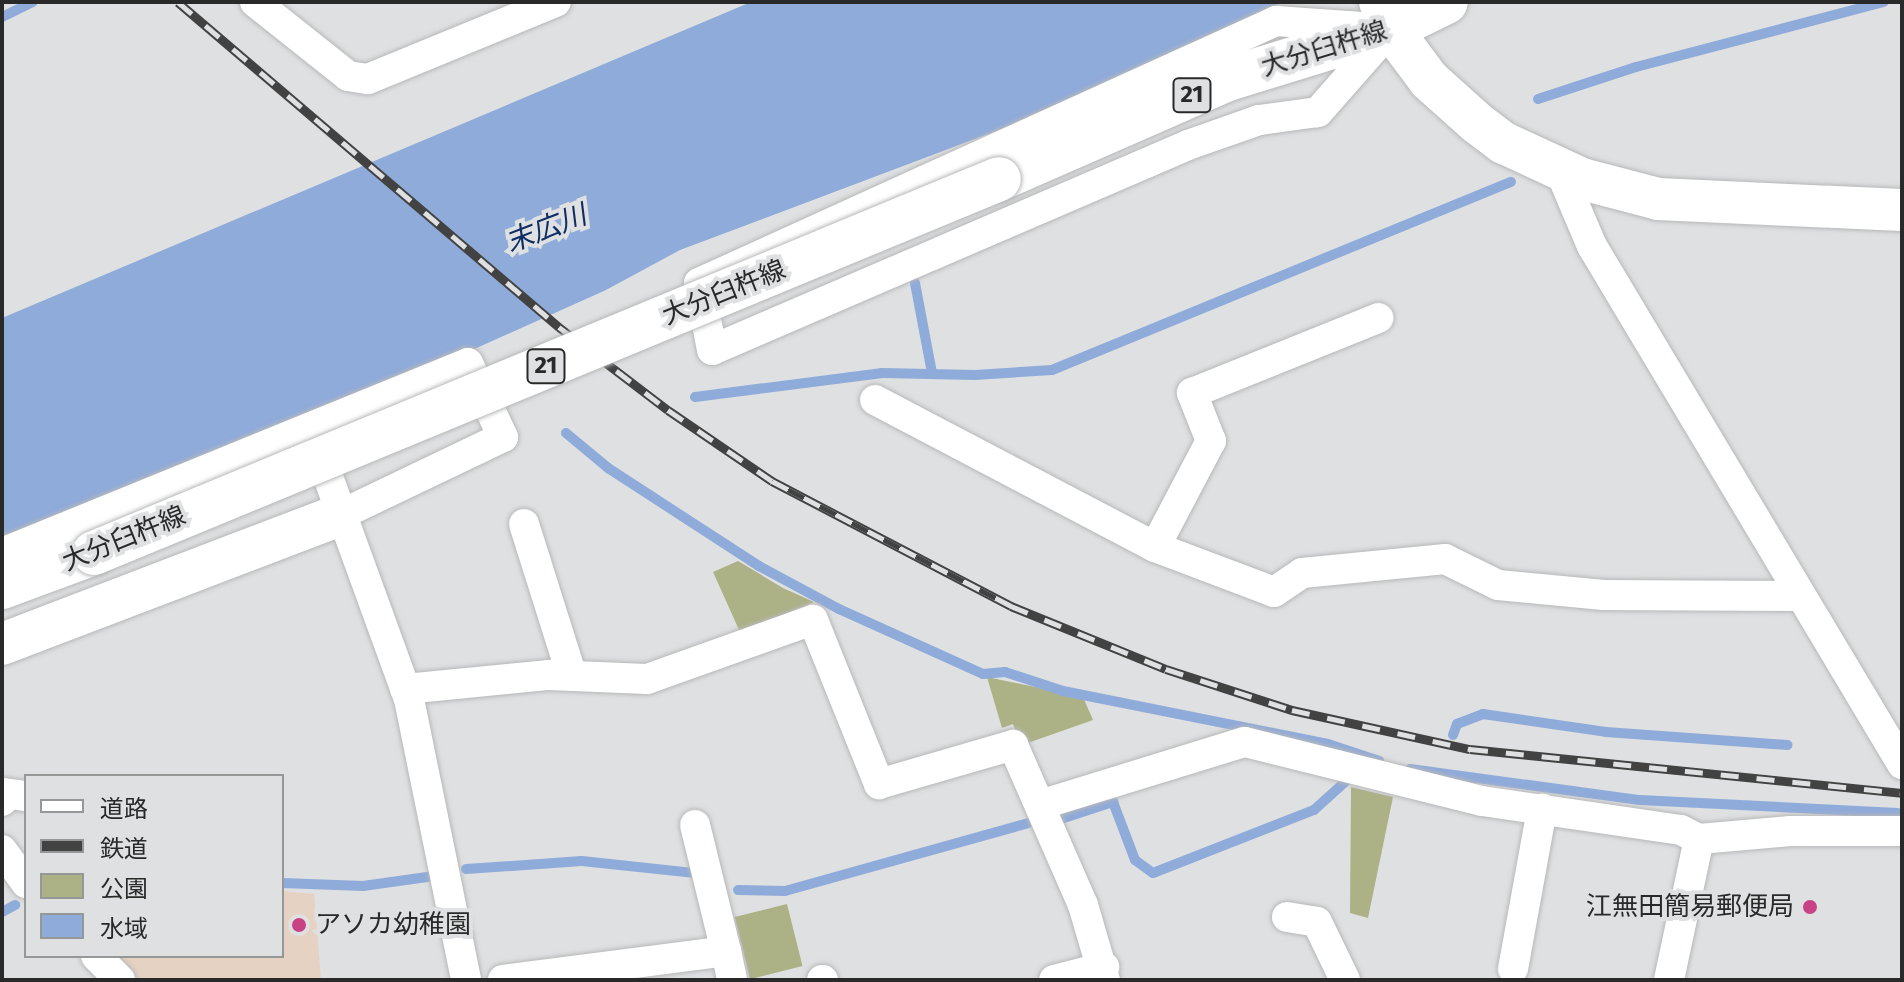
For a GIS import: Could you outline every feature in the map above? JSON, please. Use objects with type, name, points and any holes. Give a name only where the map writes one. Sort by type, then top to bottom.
[{"type":"main road","name":"大分臼杵線","points":[[2,587],[94,553],[999,179],[1228,79],[1385,16],[1446,2]]},
{"type":"street","points":[[255,2],[348,76],[368,79],[556,2]]},
{"type":"street","points":[[1385,16],[1318,112],[1259,120],[1188,145],[712,350],[699,283],[1276,21],[1385,16]]},
{"type":"street","points":[[1385,16],[1429,80],[1477,123],[1504,143],[1601,186],[1658,199],[1902,210]]},
{"type":"street","points":[[1558,166],[1592,246],[1902,764]]},
{"type":"street","points":[[1155,547],[1211,441],[1192,393],[1379,318]]},
{"type":"street","points":[[2,553],[468,363],[503,437],[338,516],[2,644]]},
{"type":"street","points":[[875,400],[1155,547],[1274,592],[1302,573],[1445,559],[1498,585],[1604,595],[1801,596]]},
{"type":"street","points":[[311,429],[338,516],[405,689],[466,980]]},
{"type":"street","points":[[524,524],[572,676]]},
{"type":"street","points":[[405,689],[572,676],[647,679],[813,620],[879,784],[1013,745],[1043,804],[1104,973],[1054,980]]},
{"type":"street","points":[[1043,804],[1245,742],[1482,801],[1681,830],[1699,839],[1902,831]]},
{"type":"street","points":[[2,801],[4,793],[24,796]]},
{"type":"street","points":[[1513,969],[1542,809]]},
{"type":"street","points":[[503,980],[729,966],[695,825]]},
{"type":"street","points":[[1669,980],[1699,839]]},
{"type":"street","points":[[2,850],[24,880]]},
{"type":"street","points":[[1287,917],[1317,922],[1345,980]]},
{"type":"street","points":[[98,958],[120,980]]},
{"type":"shaded area","name":"アソカ幼稚園","points":[[284,891],[314,894],[321,980],[138,980],[117,958],[284,958]]},
{"type":"green space","points":[[738,561],[814,602],[740,632],[713,572]]},
{"type":"green space","points":[[987,677],[1083,697],[1093,720],[1022,745],[1013,724],[1002,728]]},
{"type":"green space","points":[[1351,787],[1393,797],[1368,918],[1350,913]]},
{"type":"green space","points":[[787,904],[802,966],[750,979],[735,917]]},
{"type":"water","name":"末広川","points":[[751,2],[1283,2],[1036,116],[680,250],[606,290],[205,470],[2,536],[2,318]]},
{"type":"waterway","points":[[2,17],[33,2]]},
{"type":"waterway","points":[[1538,99],[1636,67],[1884,2]]},
{"type":"waterway","points":[[695,397],[882,373],[975,375],[1052,370],[1511,182]]},
{"type":"waterway","points":[[915,283],[932,373]]},
{"type":"waterway","points":[[566,433],[608,468],[759,566],[839,609],[983,674],[1005,672],[1063,691],[1328,744],[1379,761]]},
{"type":"waterway","points":[[1453,735],[1457,724],[1483,714],[1606,732],[1788,745]]},
{"type":"waterway","points":[[1410,769],[1640,800],[1898,813]]},
{"type":"waterway","points":[[1064,818],[1113,802],[1135,860],[1153,873],[1314,810],[1345,782]]},
{"type":"waterway","points":[[738,890],[785,891],[1028,823]]},
{"type":"waterway","points":[[466,869],[582,861],[695,873]]},
{"type":"waterway","points":[[284,883],[363,886],[434,876]]},
{"type":"waterway","points":[[2,912],[15,905]]},
{"type":"railway","points":[[178,2],[559,327],[668,410],[772,481],[1011,606],[1166,669],[1292,710],[1470,749],[1902,793]]},
{"type":"place","name":"江無田簡易郵便局","points":[[1810,907]]},
{"type":"place","name":"アソカ幼稚園","points":[[299,925]]}]
